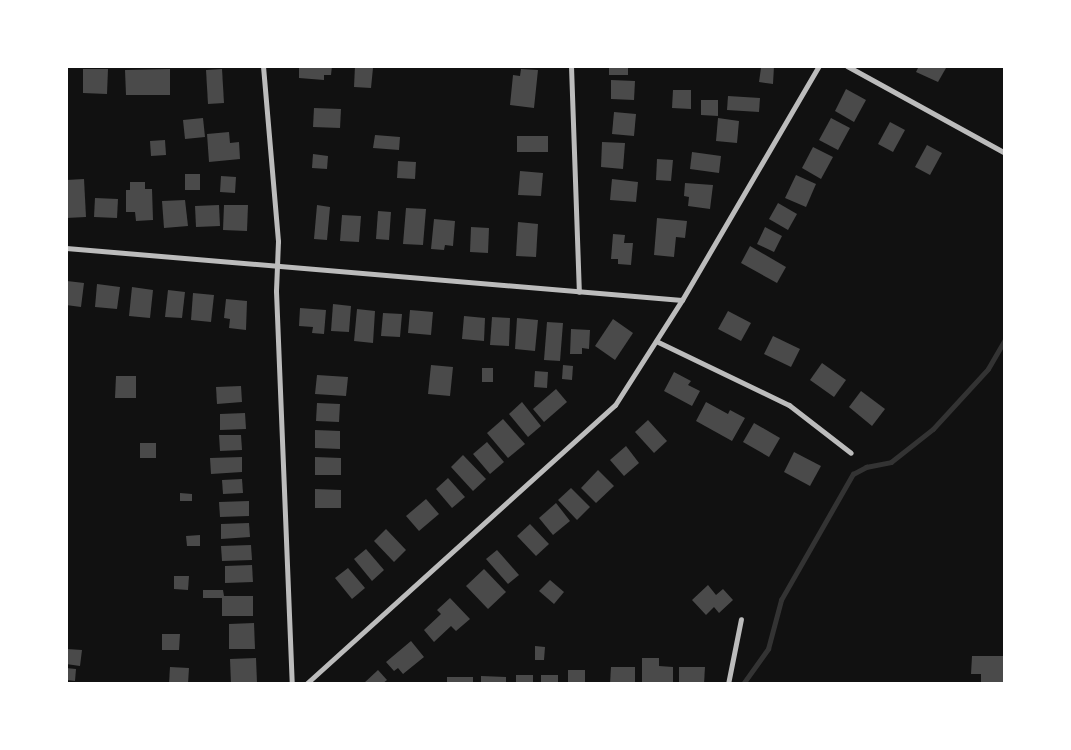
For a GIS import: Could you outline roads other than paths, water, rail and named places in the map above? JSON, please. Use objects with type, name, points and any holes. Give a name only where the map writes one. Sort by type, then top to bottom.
[{"type":"street","points":[[262,66],[278,241],[277,268],[292,684]]},
{"type":"street","points":[[571,66],[579,292]]},
{"type":"street","points":[[306,684],[615,405],[682,300],[819,66]]},
{"type":"street","points":[[847,66],[1005,153]]},
{"type":"street","points":[[66,248],[277,268],[682,300]]},
{"type":"street","points":[[656,341],[788,405],[851,453]]},
{"type":"street","points":[[728,684],[741,619]]},
{"type":"waterway","points":[[743,684],[768,649],[781,600],[853,474],[866,467],[891,462],[933,429],[988,369],[1005,339]]}]
